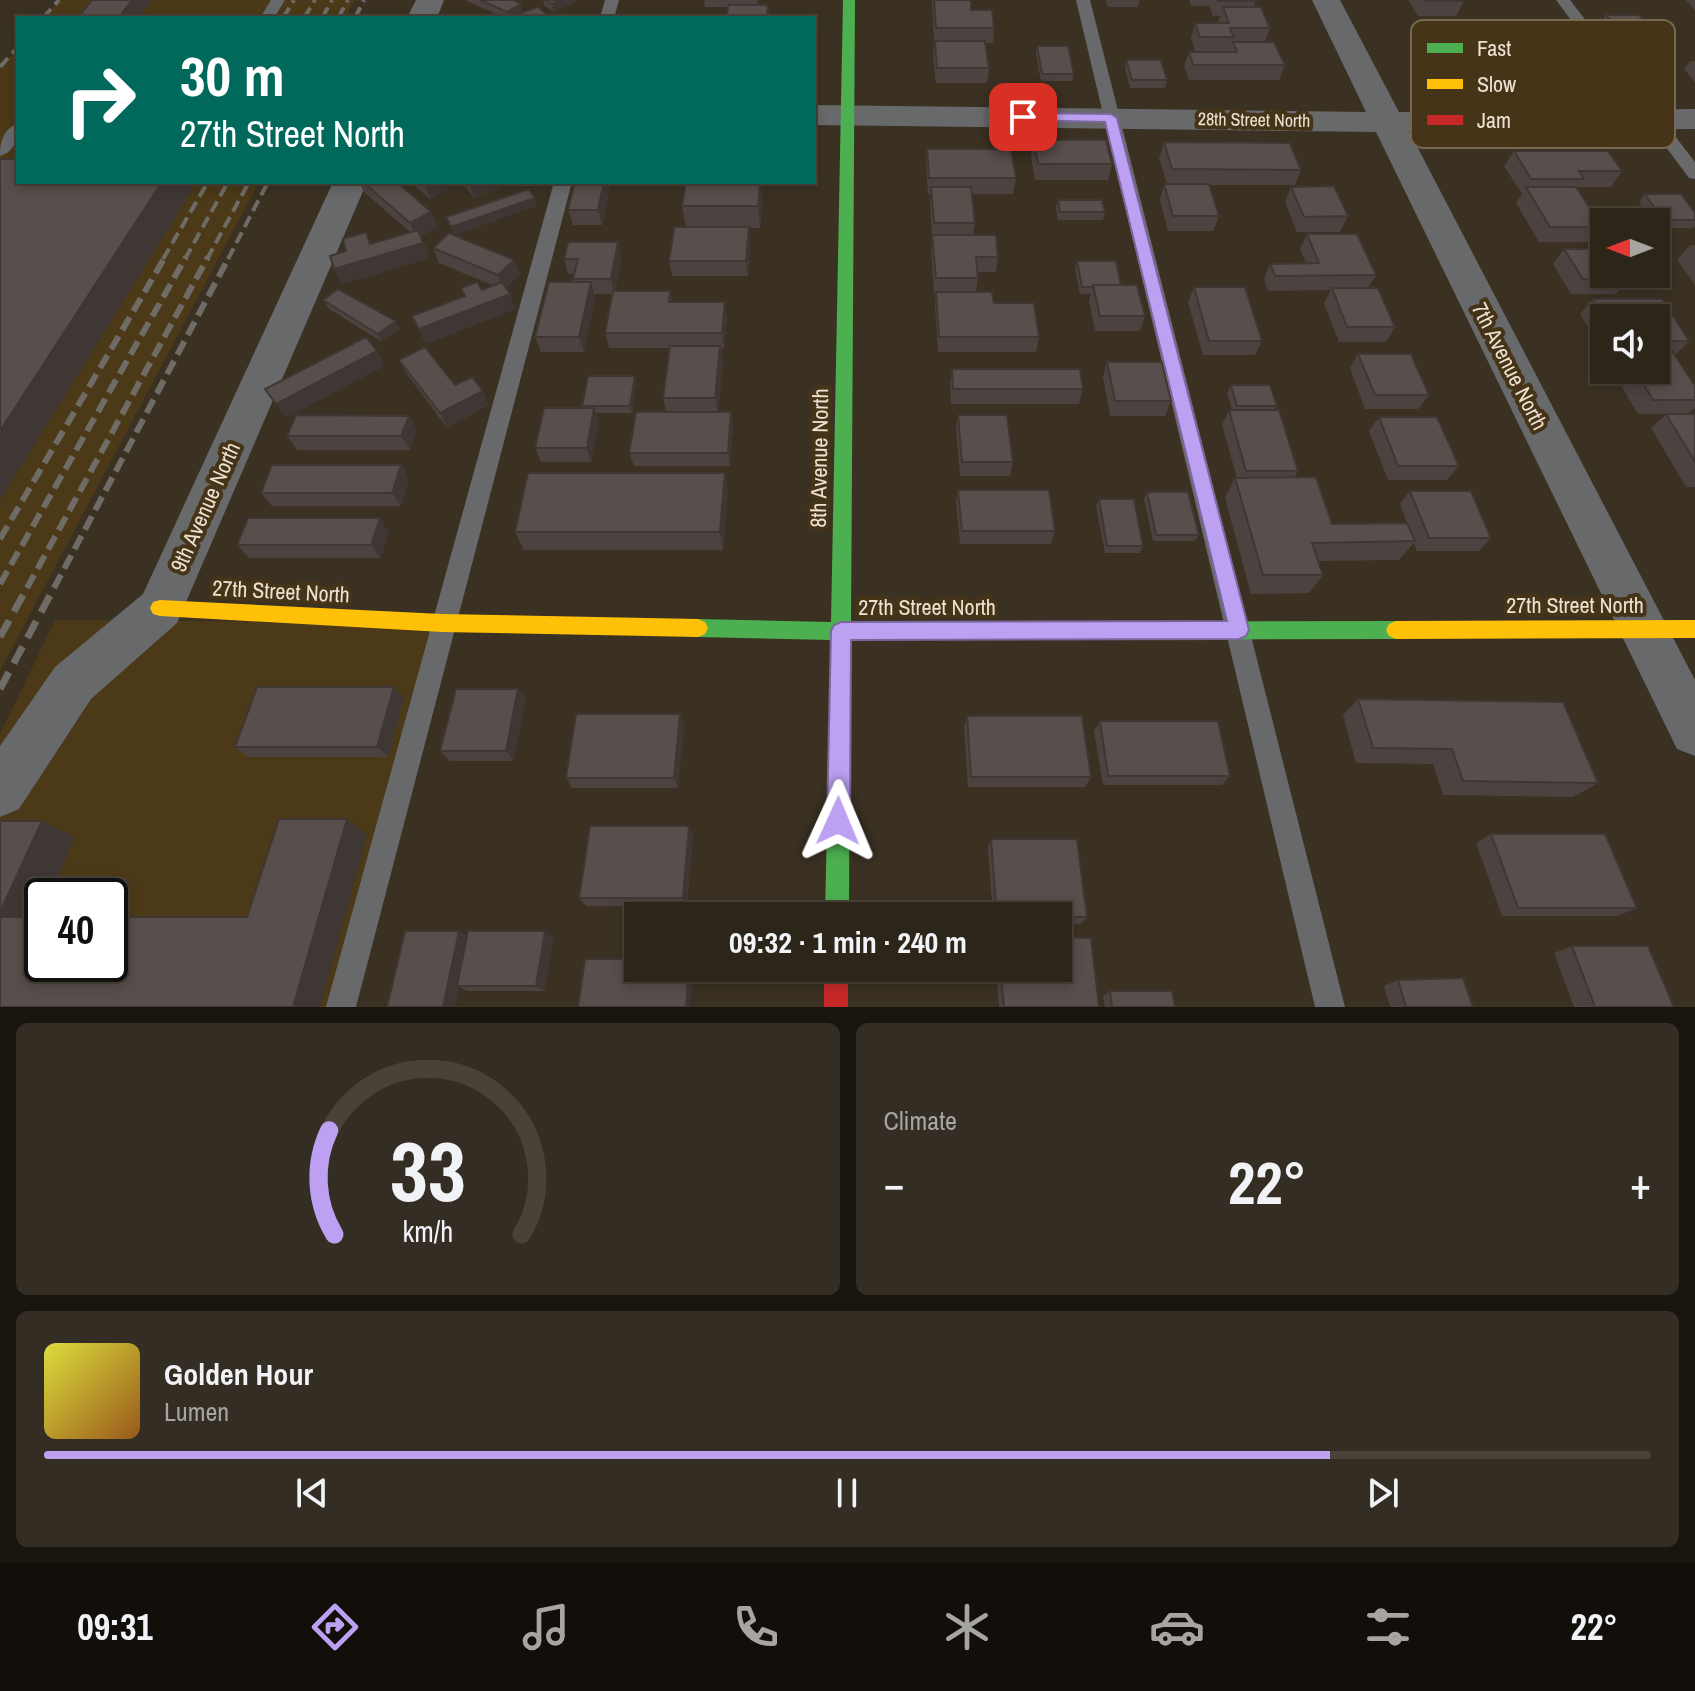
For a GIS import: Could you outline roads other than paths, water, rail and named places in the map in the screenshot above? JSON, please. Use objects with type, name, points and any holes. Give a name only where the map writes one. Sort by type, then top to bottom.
[{"type":"street","name":"8th Avenue North","points":[[837,902],[849,0]]},
{"type":"street","name":"7th Avenue North","points":[[1326,0],[1695,732]]},
{"type":"street","name":"28th Street North","points":[[816,115],[1411,122]]},
{"type":"street","name":"9th Avenue North","points":[[0,791],[73,683],[160,608],[349,184]]},
{"type":"street","name":"27th Street North","points":[[160,608],[442,623],[841,631],[1695,629]]},
{"type":"street","points":[[836,982],[836,1007]]},
{"type":"lane","points":[[1083,0],[1330,1007]]},
{"type":"lane","points":[[1563,0],[1578,20]]},
{"type":"lane","points":[[0,151],[16,131]]},
{"type":"lane","points":[[1675,147],[1695,174]]},
{"type":"lane","points":[[341,1007],[562,184]]},
{"type":"railway","points":[[45,16],[59,0]]},
{"type":"railway","points":[[284,16],[294,0]]},
{"type":"railway","points":[[305,16],[315,0]]},
{"type":"railway","points":[[323,16],[332,0]]},
{"type":"railway","points":[[339,16],[348,0]]},
{"type":"railway","points":[[356,16],[364,0]]},
{"type":"railway","points":[[0,67],[16,49]]},
{"type":"railway","points":[[163,259],[207,184]]},
{"type":"railway","points":[[185,259],[227,184]]},
{"type":"railway","points":[[207,259],[248,184]]},
{"type":"railway","points":[[228,259],[267,184]]},
{"type":"railway","points":[[0,539],[165,257]]},
{"type":"railway","points":[[0,584],[186,257]]},
{"type":"railway","points":[[27,588],[208,257]]},
{"type":"railway","points":[[54,588],[229,257]]},
{"type":"railway","points":[[0,637],[28,586]]},
{"type":"railway","points":[[0,689],[55,586]]}]
